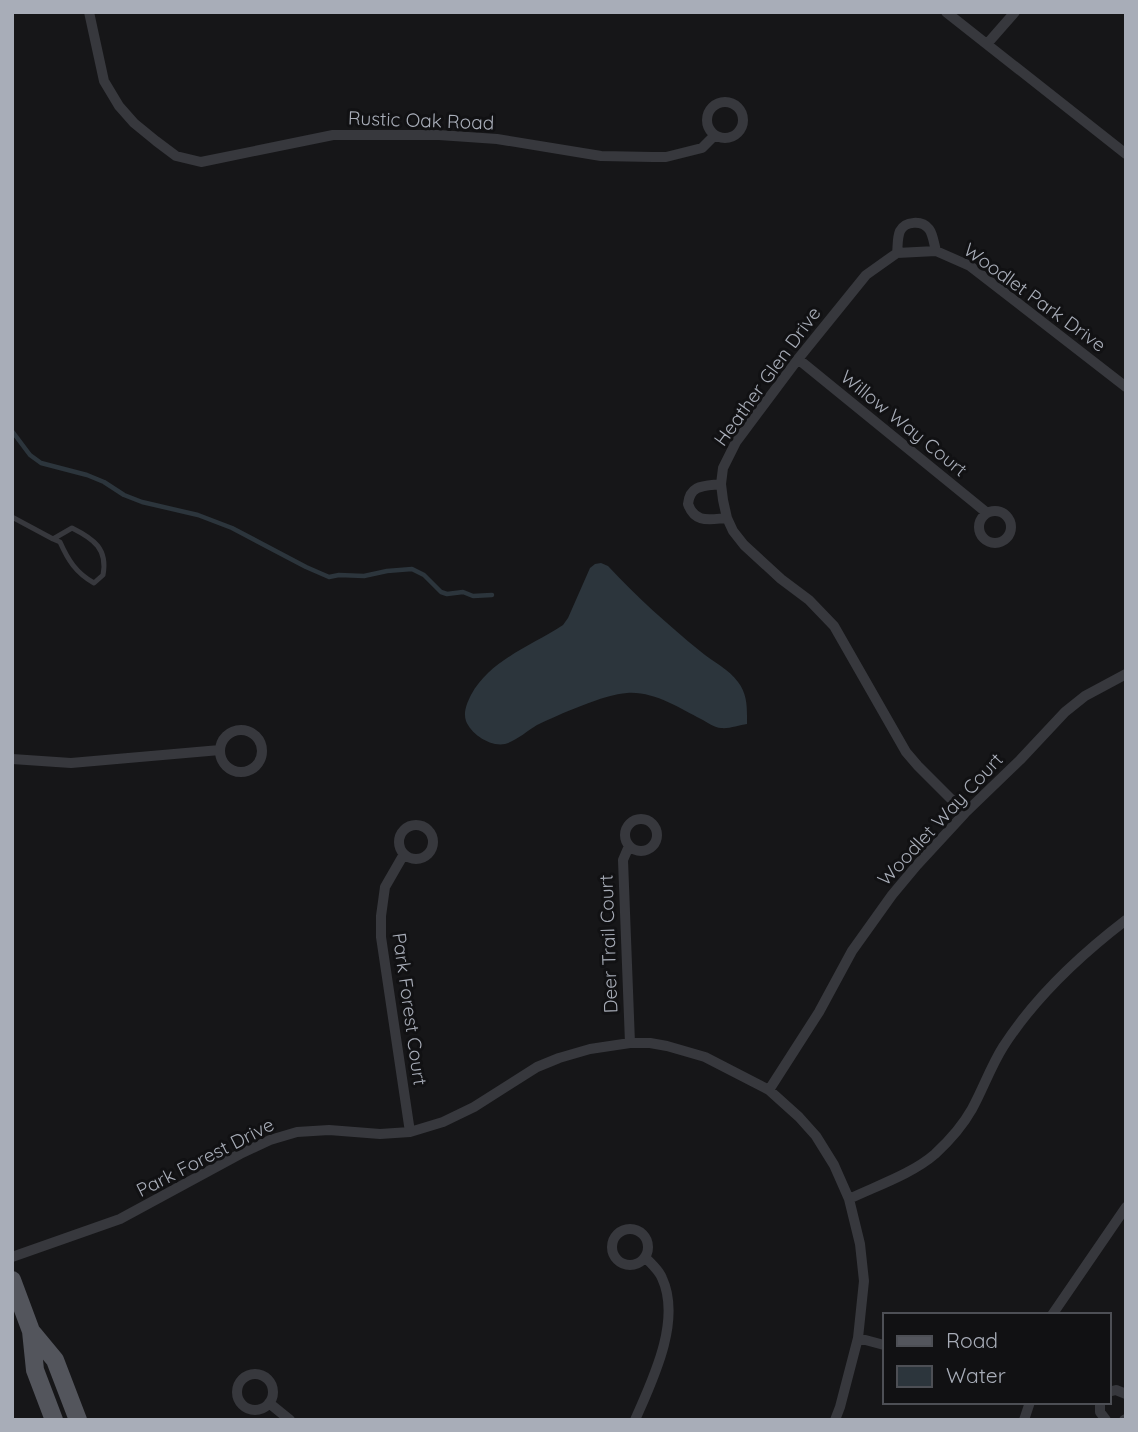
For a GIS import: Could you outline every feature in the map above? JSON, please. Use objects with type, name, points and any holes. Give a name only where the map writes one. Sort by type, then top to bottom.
[{"type":"main road","points":[[12,1280],[31,1331],[35,1370],[54,1420]]},
{"type":"main road","points":[[31,1331],[55,1360],[78,1420]]},
{"type":"street","name":"Rustic Oak Road","points":[[89,12],[104,81],[119,106],[134,123],[176,156],[201,162],[333,135],[439,135],[497,139],[601,156],[653,157],[666,157],[702,148],[714,136]]},
{"type":"street","points":[[946,12],[1126,154]]},
{"type":"street","points":[[988,44],[1015,12]]},
{"type":"street","points":[[897,253],[901,229],[916,222],[930,230],[936,251]]},
{"type":"street","name":"Woodlet Park Drive","points":[[917,251],[936,251],[970,266],[1126,387]]},
{"type":"street","name":"Heather Glen Drive","points":[[917,251],[897,253],[866,275],[736,442],[723,468],[721,484],[727,518],[733,531],[744,545],[809,600],[834,626],[906,752],[965,813]]},
{"type":"street","name":"Willow Way Court","points":[[798,359],[987,513]]},
{"type":"street","points":[[721,484],[698,487],[691,493],[688,505],[699,518],[727,518]]},
{"type":"street","name":"Woodlet Way Court","points":[[769,1090],[819,1012],[852,951],[917,865],[1065,712],[1085,696],[1126,674]]},
{"type":"street","points":[[12,759],[71,763],[220,750]]},
{"type":"street","name":"Deer Trail Court","points":[[629,846],[623,860],[629,1043]]},
{"type":"street","name":"Park Forest Court","points":[[404,854],[385,887],[381,937],[410,1132]]},
{"type":"street","points":[[849,1199],[914,1168],[934,1155],[971,1111],[1001,1049],[1022,1020],[1080,957],[1126,920]]},
{"type":"street","name":"Park Forest Drive","points":[[12,1257],[120,1219],[271,1140],[297,1132],[329,1130],[380,1134],[410,1132],[443,1122],[474,1107],[537,1067],[559,1058],[590,1049],[650,1043],[705,1057],[769,1090],[816,1136],[834,1166],[849,1199],[863,1262],[864,1281],[858,1339],[835,1420]]},
{"type":"street","points":[[1053,1313],[1126,1207]]},
{"type":"street","points":[[635,1420],[659,1357],[668,1324],[666,1289],[661,1275],[645,1257]]},
{"type":"street","points":[[858,1339],[883,1345]]},
{"type":"street","points":[[269,1403],[290,1420]]},
{"type":"street","points":[[1100,1404],[1100,1412],[1106,1420]]},
{"type":"lane","points":[[12,517],[53,539],[60,542],[69,562],[82,576],[94,583],[103,575],[105,562],[102,550],[85,535],[72,528],[53,539]]},
{"type":"water","points":[[601,563],[608,566],[676,631],[734,677],[745,697],[747,724],[719,728],[656,697],[627,693],[607,697],[569,711],[537,725],[505,744],[493,744],[472,730],[466,721],[465,711],[479,683],[500,663],[563,625],[590,568]]},
{"type":"waterway","points":[[12,431],[30,455],[41,463],[87,475],[142,502],[198,515],[232,528],[329,577],[364,576],[412,569],[447,594],[463,592],[473,596],[492,595]]}]
